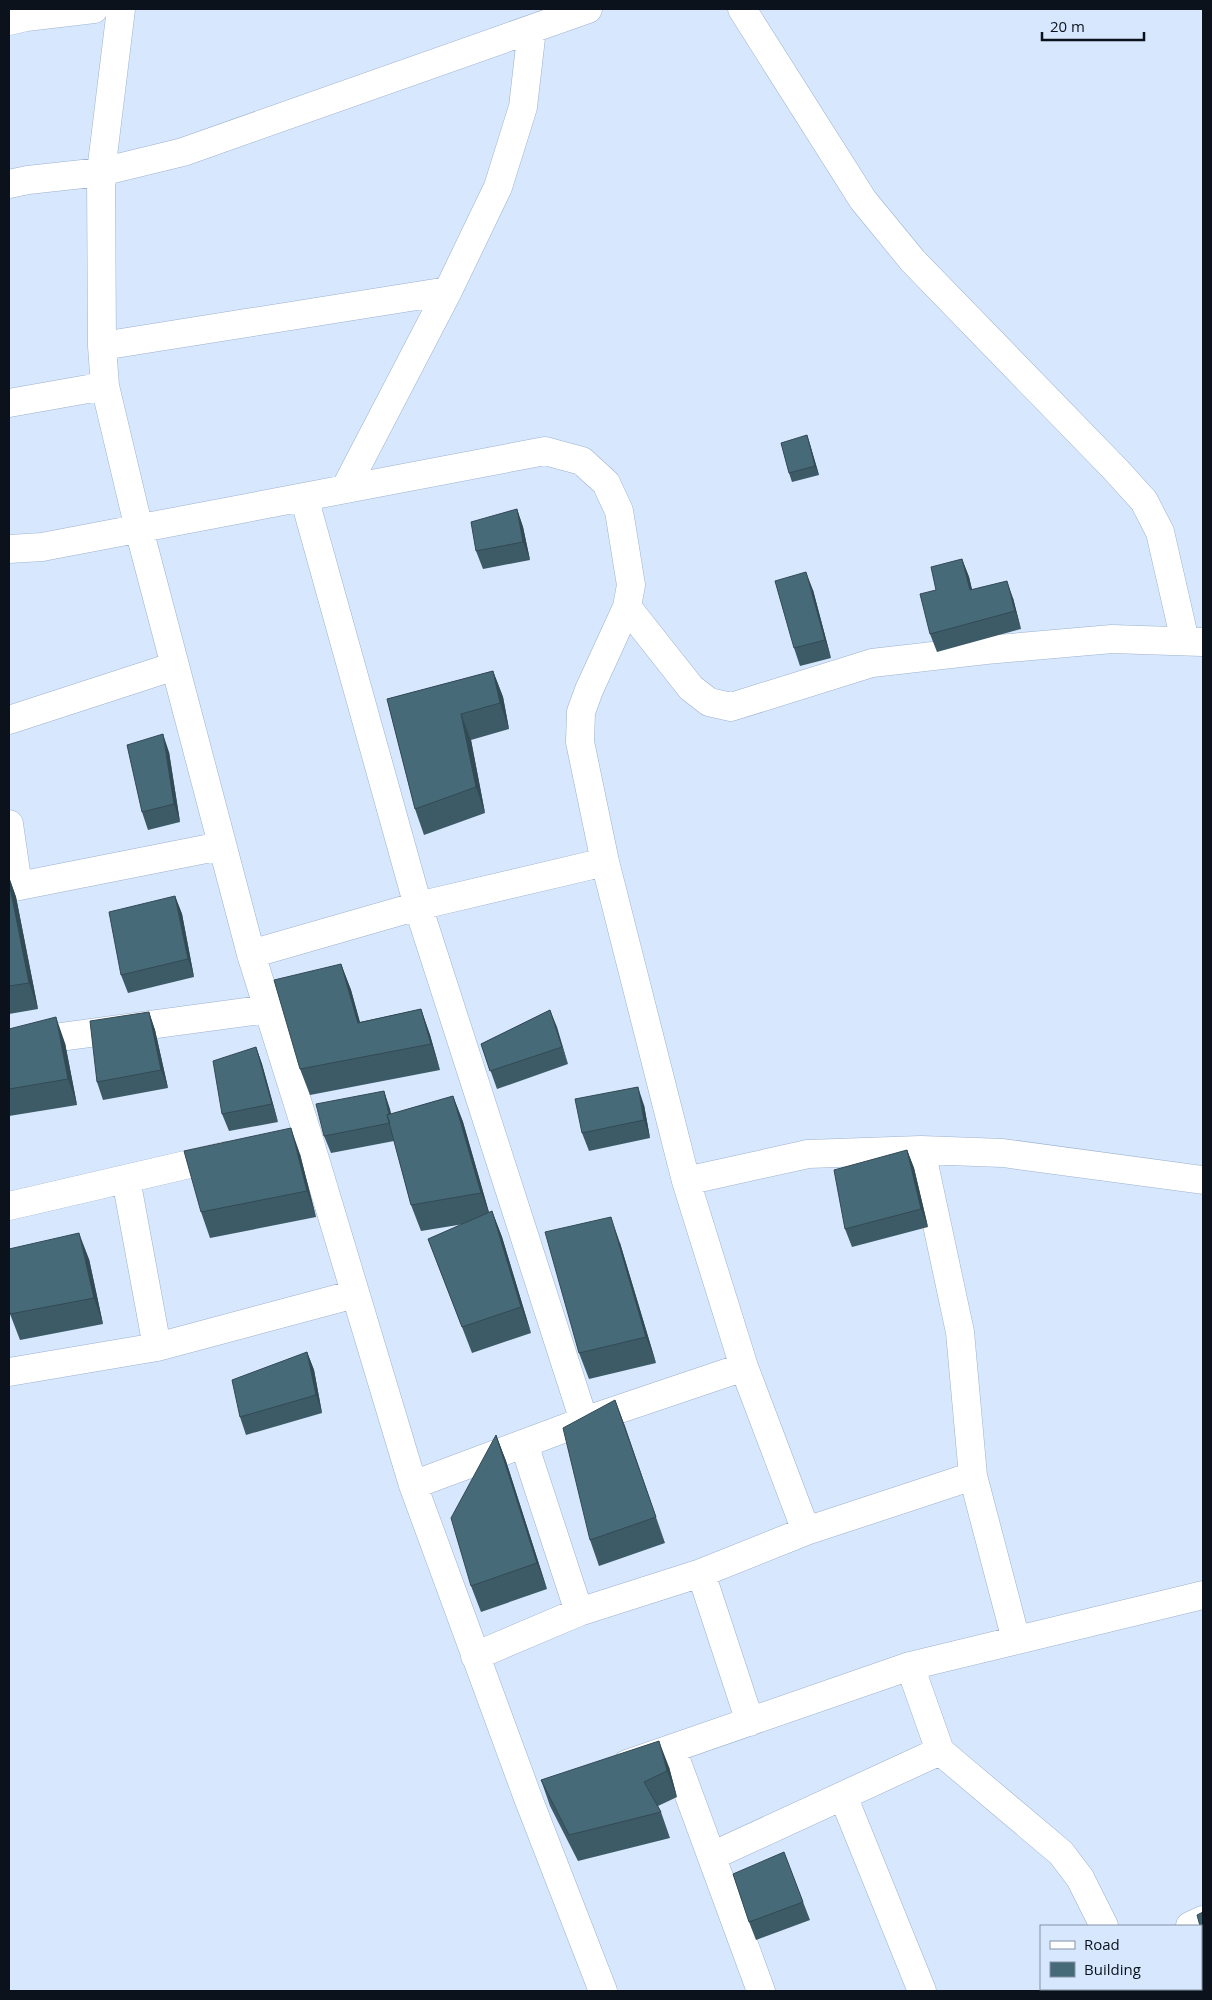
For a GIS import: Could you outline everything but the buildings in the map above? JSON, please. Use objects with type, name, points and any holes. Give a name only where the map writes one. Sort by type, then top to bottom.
[{"type":"street","points":[[9,21],[26,17],[94,9]]},
{"type":"street","points":[[121,9],[100,172],[102,346],[105,386],[139,528],[221,846],[251,954],[413,1485],[528,1798],[603,1991]]},
{"type":"street","points":[[9,184],[100,172],[182,152],[588,9]]},
{"type":"street","points":[[627,607],[691,688],[709,702],[731,707],[872,664],[986,650],[1112,639],[1194,641],[1160,532],[1144,501],[907,253],[863,200],[742,9]]},
{"type":"street","points":[[345,489],[448,291],[498,187],[523,106],[532,28]]},
{"type":"street","points":[[102,346],[448,291]]},
{"type":"street","points":[[9,403],[105,386]]},
{"type":"street","points":[[9,549],[42,547],[545,451],[582,461],[606,483],[620,511],[631,585],[627,607],[589,690],[581,712],[580,742],[605,862],[686,1181],[744,1367],[806,1530]]},
{"type":"street","points":[[304,497],[418,906],[584,1421]]},
{"type":"street","points":[[9,720],[175,666]]},
{"type":"street","points":[[9,824],[14,887],[221,846]]},
{"type":"street","points":[[251,954],[418,906],[605,862]]},
{"type":"street","points":[[9,1044],[268,1009]]},
{"type":"street","points":[[280,1143],[308,1136]]},
{"type":"street","points":[[9,1206],[251,1150]]},
{"type":"street","points":[[686,1181],[808,1154],[921,1150],[1003,1153],[1203,1180]]},
{"type":"street","points":[[921,1150],[960,1332],[973,1476],[1016,1640]]},
{"type":"street","points":[[126,1179],[157,1347]]},
{"type":"street","points":[[9,1372],[157,1347],[355,1294]]},
{"type":"street","points":[[413,1485],[584,1421],[744,1367]]},
{"type":"street","points":[[524,1444],[579,1612]]},
{"type":"street","points":[[475,1656],[579,1612],[701,1573],[806,1530],[973,1476]]},
{"type":"street","points":[[701,1573],[750,1722]]},
{"type":"street","points":[[600,1774],[910,1666],[1203,1595]]},
{"type":"street","points":[[910,1666],[940,1751],[1061,1853],[1080,1878],[1104,1925]]},
{"type":"street","points":[[672,1749],[762,1991]]},
{"type":"street","points":[[712,1856],[940,1751]]},
{"type":"street","points":[[528,1798],[555,1789]]},
{"type":"street","points":[[842,1796],[922,1991]]}]
